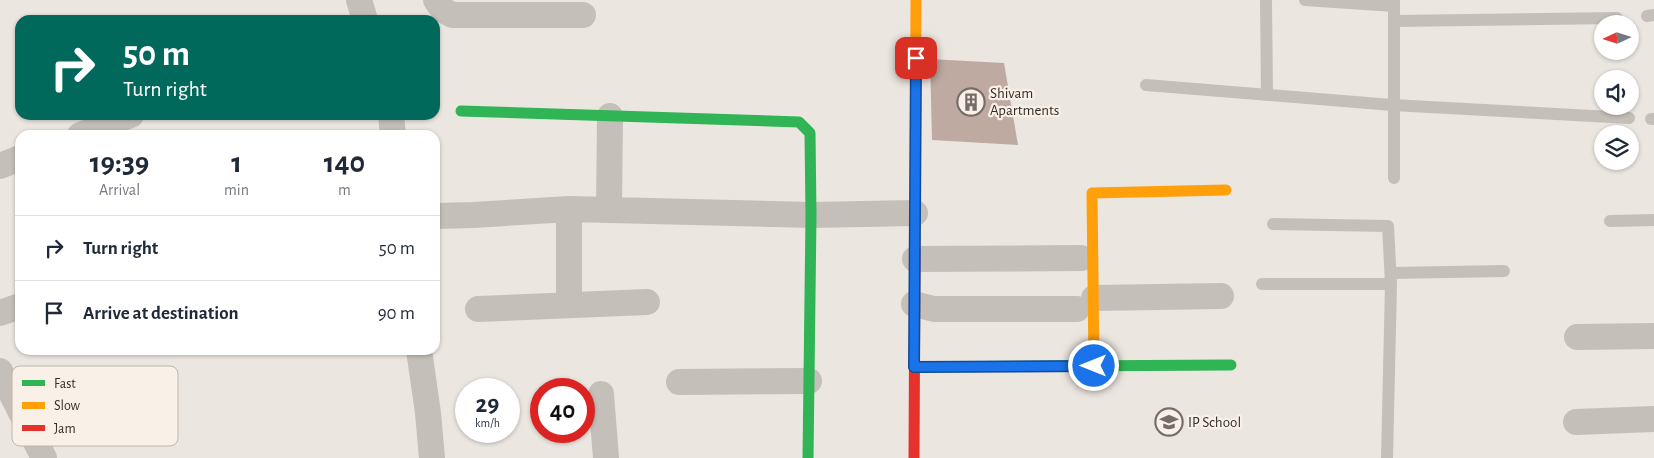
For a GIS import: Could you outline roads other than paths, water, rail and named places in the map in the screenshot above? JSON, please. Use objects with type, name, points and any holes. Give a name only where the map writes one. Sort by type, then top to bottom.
[{"type":"street","points":[[359,0],[364,15]]},
{"type":"street","points":[[436,0],[443,10],[452,15],[583,15]]},
{"type":"street","points":[[914,458],[916,0]]},
{"type":"street","points":[[460,111],[799,122],[805,127],[810,133],[811,215],[808,458]]},
{"type":"street","points":[[609,210],[610,116]]},
{"type":"street","points":[[93,130],[118,120]]},
{"type":"street","points":[[0,166],[15,160]]},
{"type":"street","points":[[1094,366],[1086,303],[1092,193],[1226,190]]},
{"type":"street","points":[[440,216],[473,216],[568,209],[811,215],[915,213]]},
{"type":"street","points":[[568,209],[569,305]]},
{"type":"street","points":[[914,259],[1081,258]]},
{"type":"street","points":[[914,304],[934,309],[1220,296]]},
{"type":"street","points":[[478,310],[647,302]]},
{"type":"street","points":[[0,313],[15,308]]},
{"type":"street","points":[[1577,337],[1654,336]]},
{"type":"street","points":[[420,355],[432,458]]},
{"type":"street","points":[[914,367],[1231,365]]},
{"type":"street","points":[[0,371],[12,395]]},
{"type":"street","points":[[679,382],[809,381]]},
{"type":"street","points":[[601,394],[606,458]]},
{"type":"street","points":[[1576,422],[1654,419]]},
{"type":"street","points":[[38,446],[44,458]]},
{"type":"lane","points":[[1266,0],[1267,95]]},
{"type":"lane","points":[[1305,0],[1394,3],[1392,105],[1394,178]]},
{"type":"lane","points":[[1394,21],[1594,18]]},
{"type":"lane","points":[[1146,86],[1392,105],[1630,118]]},
{"type":"lane","points":[[1610,221],[1654,220]]},
{"type":"lane","points":[[1273,224],[1388,226],[1390,278],[1387,458]]},
{"type":"lane","points":[[1262,284],[1504,271]]},
{"type":"place","name":"Shivam Apartments","points":[[971,102]]},
{"type":"place","name":"IP School","points":[[1169,422]]}]
